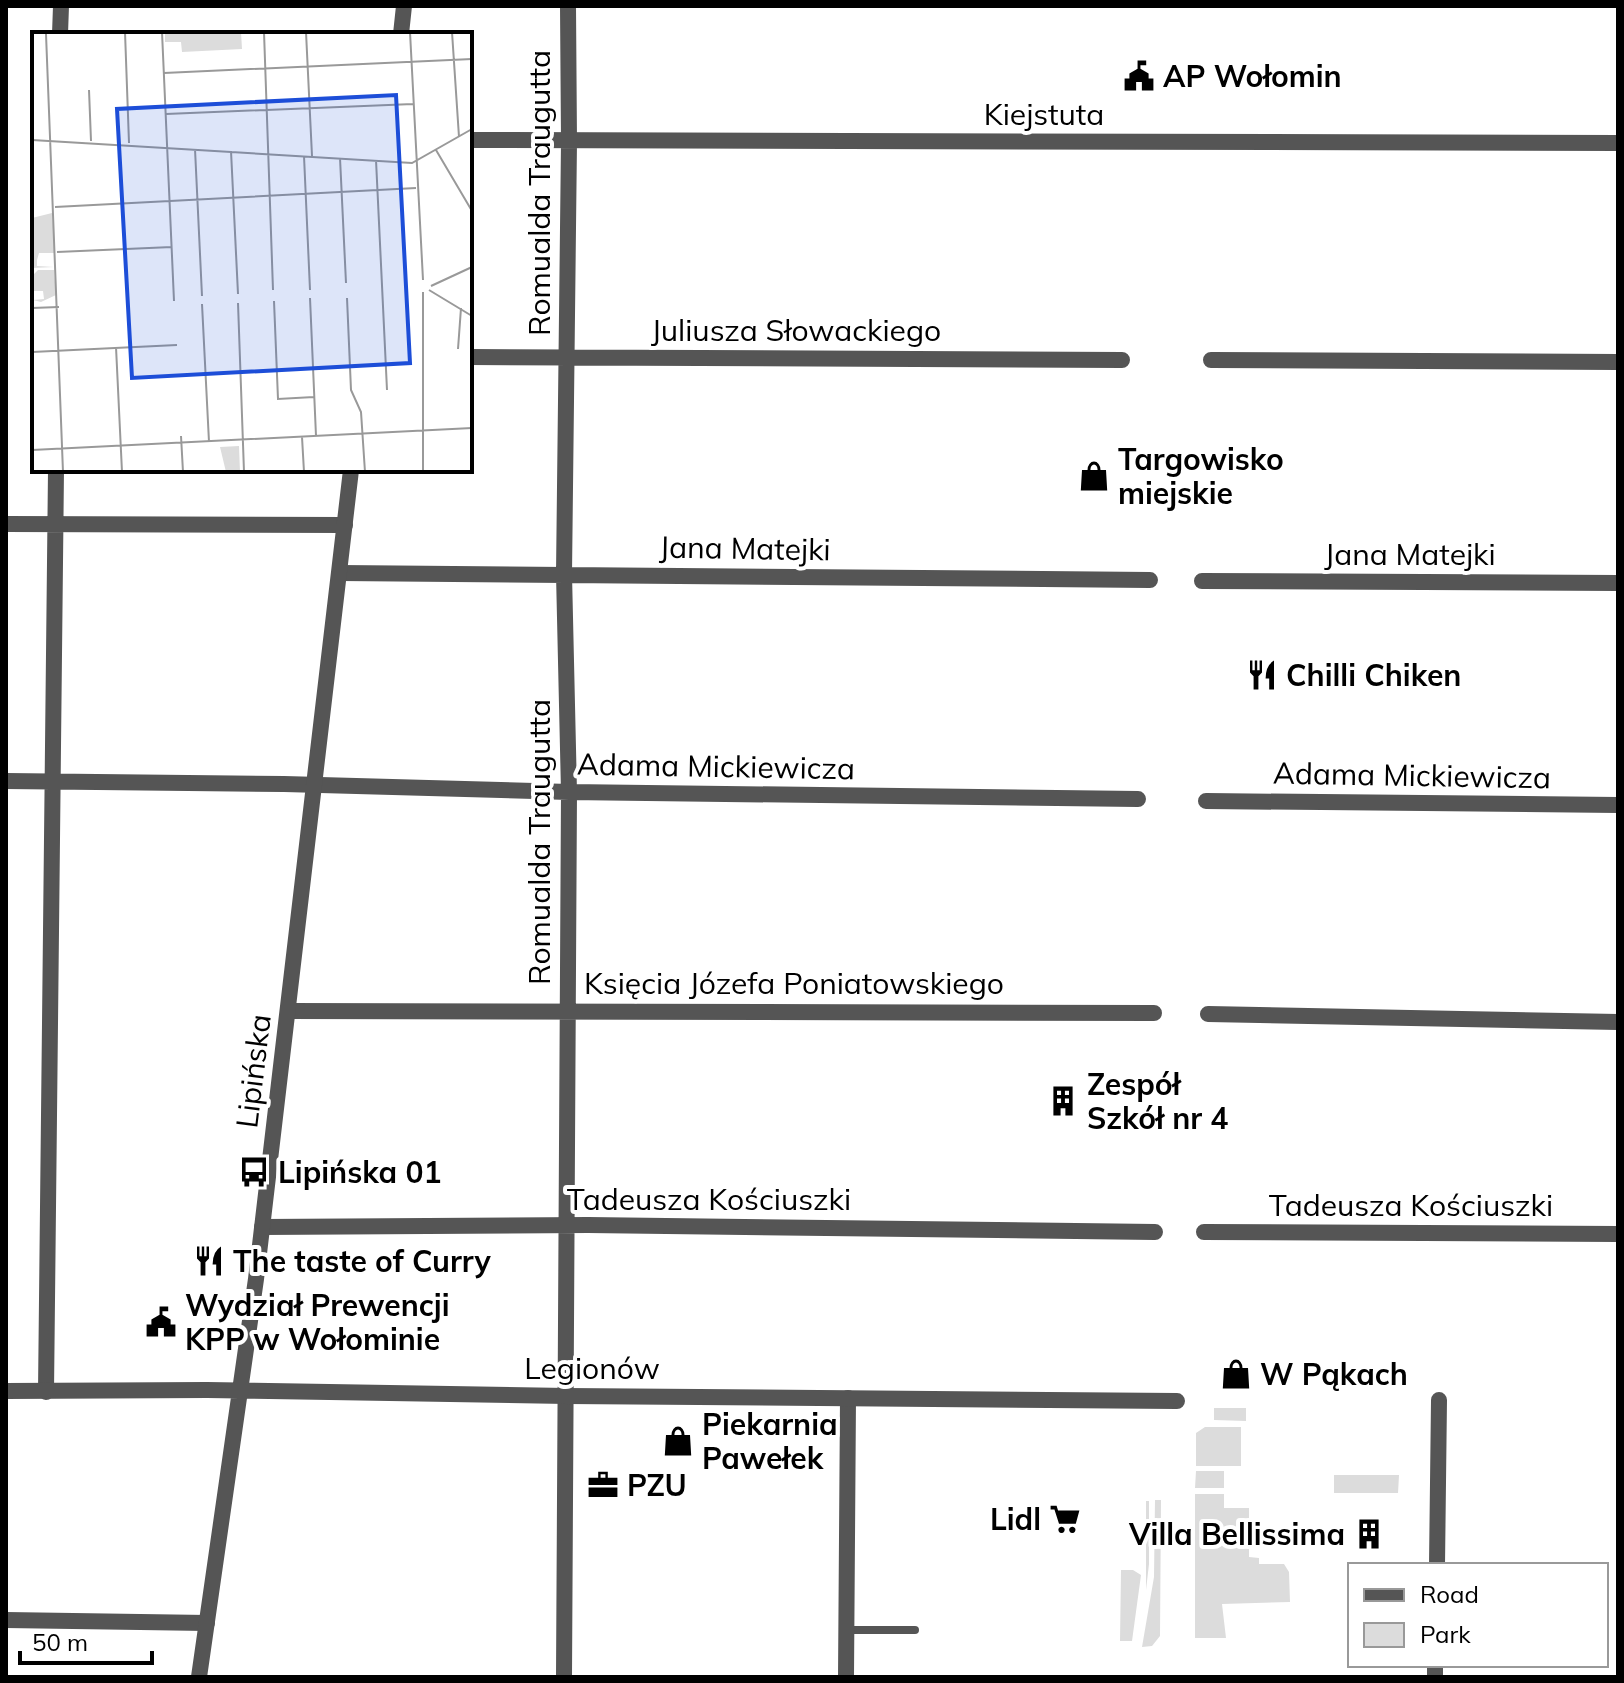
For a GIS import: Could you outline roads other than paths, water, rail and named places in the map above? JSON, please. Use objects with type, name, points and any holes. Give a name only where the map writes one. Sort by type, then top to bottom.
[{"type":"street","points":[[60,32],[61,6]]},
{"type":"street","points":[[401,32],[404,6]]},
{"type":"street","name":"Romualda Traugutta","points":[[564,1677],[569,792],[564,574],[568,6]]},
{"type":"street","name":"Kiejstuta","points":[[472,140],[1618,143]]},
{"type":"street","name":"Juliusza Słowackiego","points":[[472,357],[1122,360]]},
{"type":"street","points":[[1211,360],[1618,362]]},
{"type":"street","points":[[46,1392],[56,472]]},
{"type":"street","name":"Lipińska","points":[[199,1677],[262,1227],[351,472]]},
{"type":"street","points":[[6,524],[345,525]]},
{"type":"street","name":"Jana Matejki","points":[[340,573],[1150,580]]},
{"type":"street","name":"Jana Matejki","points":[[1202,581],[1618,583]]},
{"type":"street","name":"Adama Mickiewicza","points":[[6,781],[1138,799]]},
{"type":"street","name":"Adama Mickiewicza","points":[[1206,801],[1618,805]]},
{"type":"street","name":"Księcia Józefa Poniatowskiego","points":[[289,1011],[1154,1013]]},
{"type":"street","points":[[1208,1014],[1618,1022]]},
{"type":"street","name":"Tadeusza Kościuszki","points":[[262,1227],[566,1226],[1155,1232]]},
{"type":"street","name":"Tadeusza Kościuszki","points":[[1204,1232],[1618,1234]]},
{"type":"street","name":"Legionów","points":[[6,1391],[241,1390],[1177,1401]]},
{"type":"street","points":[[846,1677],[848,1398]]},
{"type":"street","points":[[1437,1563],[1439,1400]]},
{"type":"street","points":[[6,1620],[207,1623]]},
{"type":"lane","points":[[847,1630],[915,1630]]},
{"type":"place","name":"AP Wołomin","points":[[1139,76]]},
{"type":"place","name":"Targowisko miejskie","points":[[1094,476]]},
{"type":"place","name":"Chilli Chiken","points":[[1262,675]]},
{"type":"place","name":"Zespół Szkół nr 4","points":[[1063,1101]]},
{"type":"place","name":"Lipińska 01","points":[[254,1172]]},
{"type":"place","name":"The taste of Curry","points":[[209,1261]]},
{"type":"place","name":"Wydział Prewencji KPP w Wołominie","points":[[161,1322]]},
{"type":"place","name":"W Pąkach","points":[[1236,1374]]},
{"type":"place","name":"Piekarnia Pawełek","points":[[678,1441]]},
{"type":"place","name":"PZU","points":[[603,1485]]},
{"type":"place","name":"Lidl","points":[[1065,1519]]},
{"type":"place","name":"Villa Bellissima","points":[[1369,1534]]}]
